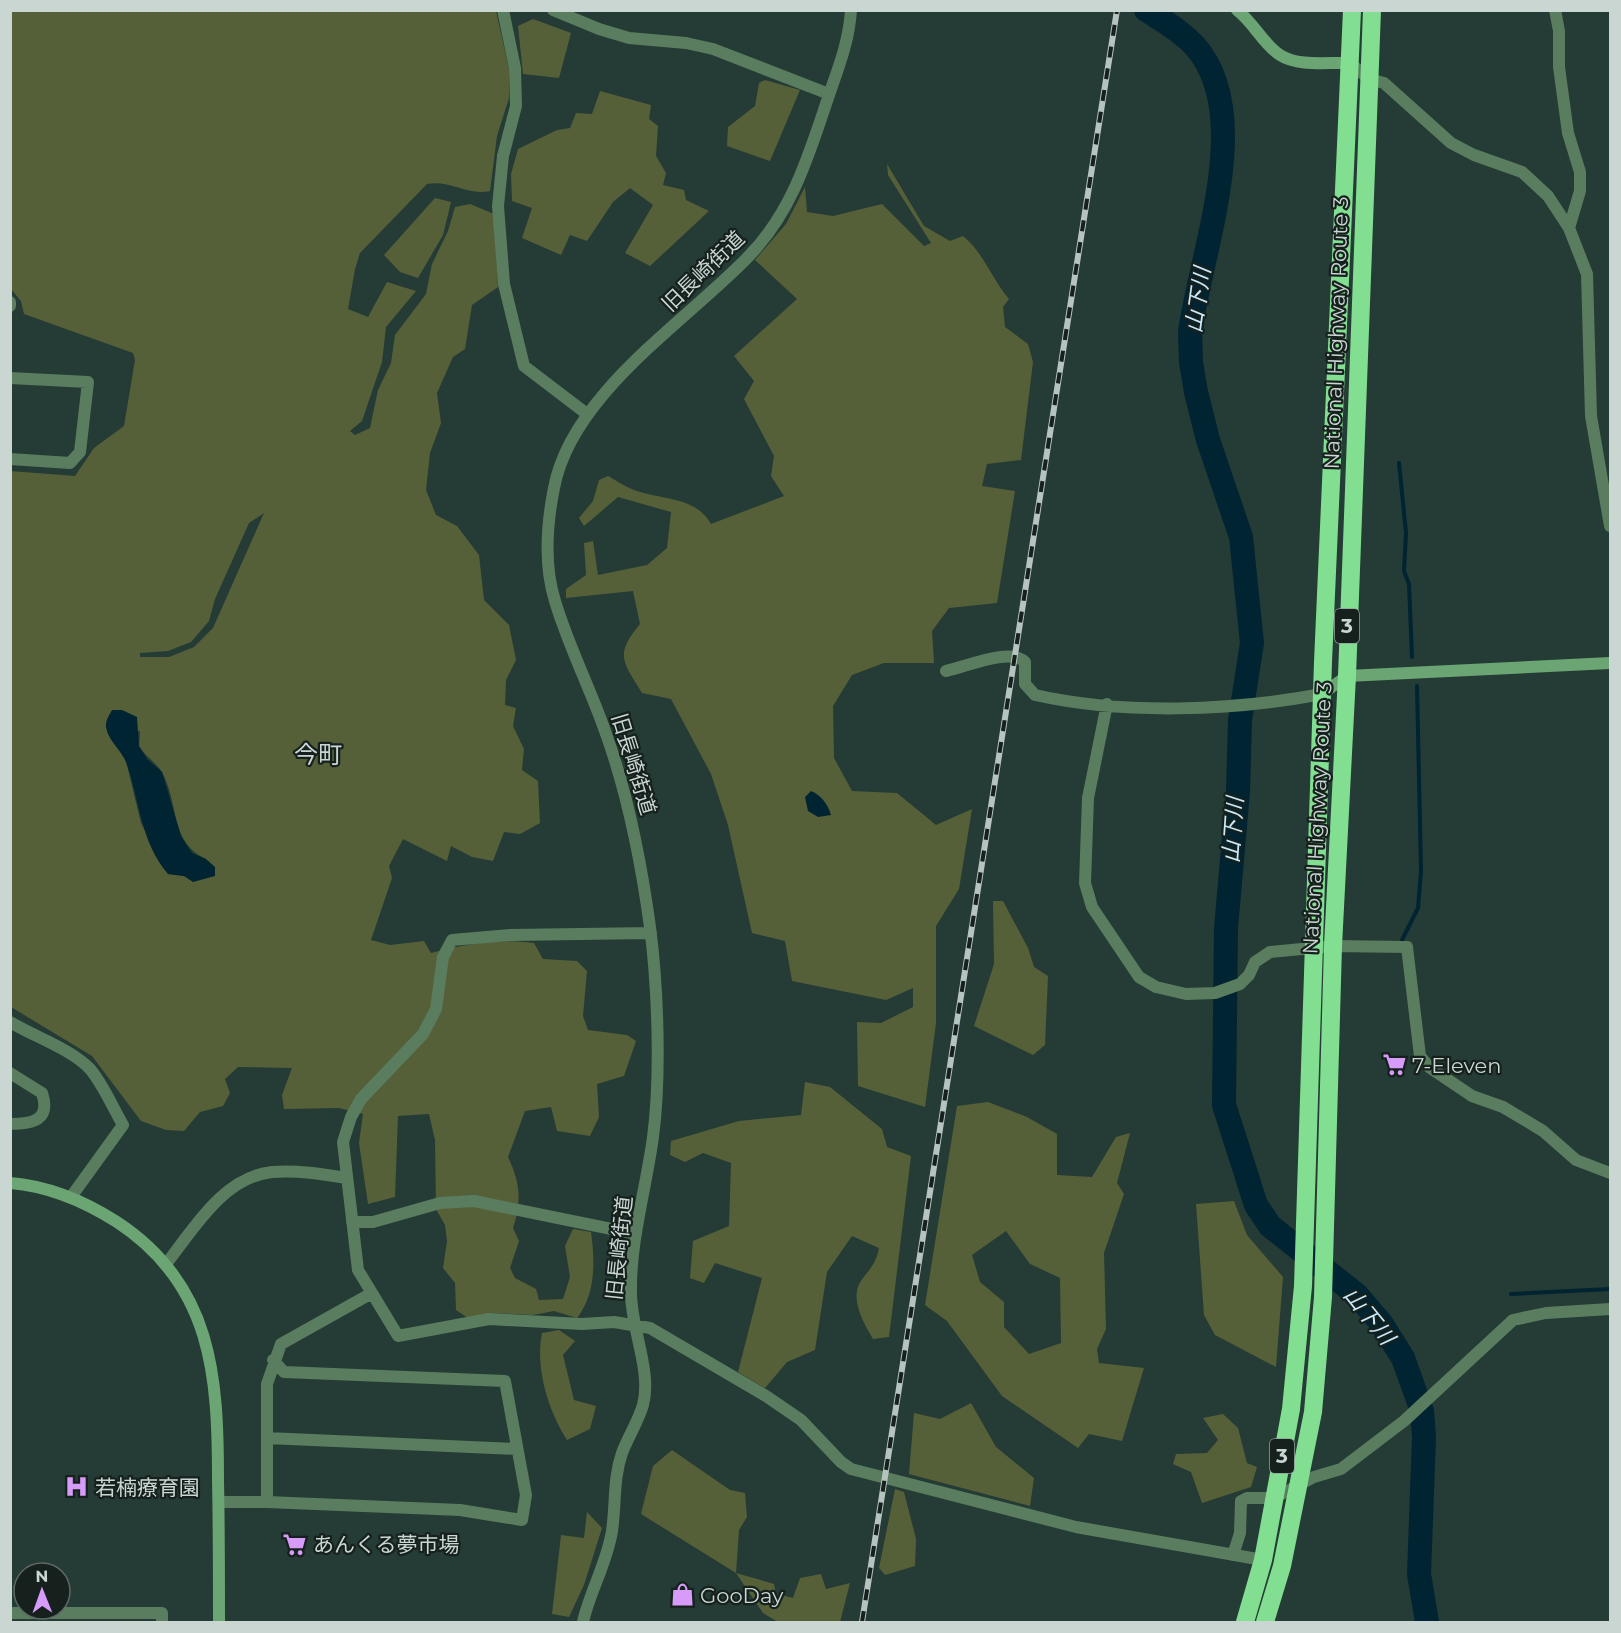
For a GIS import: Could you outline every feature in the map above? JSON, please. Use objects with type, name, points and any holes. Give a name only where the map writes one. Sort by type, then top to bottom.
[{"type":"highway","name":"National Highway Route 3","points":[[1245,1623],[1263,1560],[1291,1409],[1303,1286],[1322,694],[1352,10]]},
{"type":"highway","name":"National Highway Route 3","points":[[1266,1623],[1282,1566],[1312,1412],[1323,1297],[1333,946],[1347,675],[1372,10]]},
{"type":"street","points":[[503,10],[515,68],[516,106],[503,156],[498,206],[504,284],[524,366],[587,414]]},
{"type":"street","points":[[553,10],[599,29],[629,38],[686,43],[713,50],[829,94]]},
{"type":"street","name":"旧長崎街道","points":[[583,1623],[612,1530],[614,1482],[623,1451],[644,1397],[643,1361],[632,1324],[631,1290],[636,1234],[653,1133],[657,1032],[651,933],[632,824],[607,735],[554,597],[548,533],[554,483],[587,414],[629,367],[749,256],[772,228],[796,190],[847,45],[851,10]]},
{"type":"street","points":[[1237,10],[1250,20],[1280,56],[1300,62],[1350,63],[1369,79],[1384,83],[1451,143],[1474,155],[1522,172],[1548,196],[1569,228],[1587,274],[1591,416],[1611,526]]},
{"type":"street","points":[[1555,10],[1559,31],[1558,67],[1568,133],[1580,172],[1580,191],[1569,228]]},
{"type":"street","points":[[10,378],[88,382],[80,452],[70,463],[10,459]]},
{"type":"street","points":[[946,671],[972,666],[996,656],[1014,657],[1025,662],[1025,684],[1035,695],[1164,709],[1260,705],[1322,694],[1347,675],[1611,663]]},
{"type":"street","points":[[1107,704],[1087,819],[1085,883],[1092,907],[1138,977],[1156,987],[1186,994],[1215,993],[1240,984],[1249,975],[1255,962],[1269,952],[1333,946],[1400,947],[1420,1056],[1429,1067],[1472,1096],[1518,1115],[1543,1131],[1576,1160],[1611,1173]]},
{"type":"street","points":[[651,933],[510,934],[452,940],[443,957],[436,1010],[423,1034],[361,1099],[351,1117],[343,1142],[358,1270],[398,1336],[489,1319],[632,1324],[650,1328],[772,1400],[801,1420],[841,1462],[851,1469],[1076,1527],[1263,1560]]},
{"type":"street","points":[[10,1022],[37,1039],[69,1053],[91,1070],[123,1125],[71,1197]]},
{"type":"street","points":[[10,1073],[42,1093],[45,1103],[43,1114],[36,1121],[10,1124]]},
{"type":"street","points":[[166,1264],[213,1204],[237,1184],[270,1172],[301,1172],[346,1178]]},
{"type":"street","points":[[10,1183],[71,1197],[132,1233],[166,1264],[187,1299],[211,1358],[218,1408],[219,1623]]},
{"type":"street","points":[[352,1222],[373,1222],[440,1203],[474,1200],[636,1234]]},
{"type":"street","points":[[267,1502],[267,1384],[273,1360],[281,1344],[372,1293]]},
{"type":"street","points":[[1233,1556],[1240,1533],[1241,1501],[1247,1498],[1274,1498],[1314,1477],[1341,1468],[1408,1416],[1513,1320],[1546,1313],[1611,1309]]},
{"type":"street","points":[[219,1502],[460,1510],[522,1520],[526,1495],[505,1381],[284,1372],[273,1360]]},
{"type":"street","points":[[267,1438],[517,1449]]},
{"type":"street","points":[[10,1613],[162,1613],[162,1623]]},
{"type":"green space","points":[[11,11],[496,11],[509,69],[509,98],[497,136],[490,191],[474,191],[435,183],[427,184],[360,253],[348,309],[368,317],[387,282],[416,291],[386,327],[382,362],[362,421],[350,431],[355,435],[370,428],[378,390],[391,363],[395,335],[426,294],[432,264],[448,231],[455,207],[470,204],[494,214],[498,287],[472,305],[465,349],[453,357],[437,393],[441,423],[430,453],[426,490],[436,515],[457,526],[479,555],[484,600],[509,625],[516,660],[506,680],[505,705],[516,708],[513,726],[524,749],[522,770],[538,781],[540,823],[520,834],[504,832],[493,861],[472,857],[451,846],[447,861],[403,839],[389,866],[392,878],[371,940],[390,945],[424,941],[431,953],[482,943],[508,941],[534,943],[543,959],[577,961],[587,971],[583,1016],[588,1030],[627,1035],[636,1041],[624,1076],[597,1084],[599,1117],[590,1136],[557,1131],[551,1107],[525,1111],[508,1157],[515,1175],[519,1200],[513,1228],[519,1241],[510,1268],[515,1278],[536,1289],[539,1300],[563,1299],[570,1277],[565,1246],[573,1229],[591,1232],[593,1277],[588,1299],[577,1318],[554,1311],[533,1315],[494,1313],[468,1318],[456,1310],[455,1283],[443,1268],[447,1241],[445,1225],[436,1209],[435,1140],[429,1114],[398,1116],[395,1197],[368,1204],[359,1143],[363,1114],[339,1108],[284,1109],[282,1095],[292,1068],[238,1067],[225,1079],[230,1093],[223,1106],[200,1112],[184,1131],[166,1130],[141,1121],[92,1056],[11,1007],[10,471],[75,476],[94,448],[124,426],[135,360],[133,353],[24,314],[21,301],[11,289]],"holes":[[[264,513],[213,628],[194,647],[169,657],[140,657],[140,653],[168,651],[191,642],[209,621],[215,599],[249,523]],[[140,731],[139,746],[163,774],[177,822],[186,843],[194,852],[206,859],[184,876],[168,874],[141,823],[126,761],[107,732]]]},
{"type":"green space","points":[[533,19],[571,33],[559,78],[523,74],[518,26]]},
{"type":"green space","points":[[765,80],[800,90],[770,161],[727,146],[728,127],[755,106],[759,83]]},
{"type":"green space","points":[[600,91],[651,105],[649,119],[658,126],[656,156],[666,173],[663,185],[684,190],[686,200],[709,211],[650,266],[625,253],[653,205],[630,188],[613,202],[587,241],[570,235],[561,255],[522,238],[532,208],[512,201],[511,174],[518,149],[557,130],[570,128],[576,113],[592,114]]},
{"type":"green space","points":[[887,164],[924,226],[950,241],[963,236],[982,258],[1009,299],[1003,307],[1005,327],[1028,344],[1033,362],[1021,460],[987,464],[982,486],[1015,491],[997,603],[949,608],[932,631],[934,663],[884,663],[852,675],[833,706],[834,758],[852,791],[897,793],[936,825],[972,809],[959,889],[936,926],[936,1023],[925,1107],[858,1086],[857,1022],[881,1023],[913,1007],[913,988],[886,1000],[792,981],[785,941],[752,933],[728,825],[711,774],[671,699],[642,693],[626,666],[624,651],[640,624],[633,591],[566,598],[566,589],[586,575],[584,543],[593,541],[598,575],[647,565],[667,548],[671,512],[618,497],[584,526],[579,518],[593,501],[599,480],[608,476],[633,490],[688,504],[705,515],[711,524],[784,496],[771,476],[774,456],[744,399],[754,381],[734,356],[797,299],[755,260],[786,224],[805,187],[807,212],[833,216],[882,204],[924,246],[931,243],[888,175]]},
{"type":"green space","points":[[435,198],[451,202],[443,235],[418,278],[400,272],[384,255]]},
{"type":"green space","points":[[993,901],[1003,901],[1028,948],[1034,967],[1048,976],[1045,1045],[1033,1055],[974,1026],[994,964]]},
{"type":"green space","points":[[805,1082],[830,1087],[882,1129],[887,1147],[911,1156],[889,1337],[873,1339],[862,1319],[857,1303],[858,1288],[874,1262],[879,1248],[852,1236],[827,1272],[815,1350],[787,1362],[765,1388],[738,1372],[762,1278],[715,1263],[704,1283],[690,1278],[693,1241],[729,1226],[731,1163],[703,1153],[685,1162],[670,1155],[671,1141],[739,1121],[801,1115]]},
{"type":"green space","points":[[988,1102],[1027,1117],[1057,1134],[1057,1175],[1092,1177],[1116,1137],[1130,1133],[1117,1183],[1124,1194],[1104,1253],[1106,1329],[1097,1349],[1099,1363],[1144,1368],[1122,1441],[1089,1434],[1078,1448],[1002,1396],[947,1321],[925,1305],[957,1106]],"holes":[[[1006,1231],[1030,1264],[1060,1278],[1061,1343],[1029,1354],[1004,1327],[1004,1302],[980,1282],[972,1255]]]},
{"type":"green space","points":[[1234,1201],[1247,1235],[1283,1277],[1276,1367],[1215,1335],[1204,1315],[1196,1204]]},
{"type":"green space","points":[[559,1330],[575,1341],[563,1355],[574,1400],[596,1406],[590,1429],[567,1440],[549,1402],[540,1360],[542,1333]]},
{"type":"green space","points":[[971,1403],[996,1447],[1034,1478],[1030,1506],[909,1474],[914,1413],[940,1419]]},
{"type":"green space","points":[[1223,1414],[1238,1428],[1247,1463],[1257,1467],[1251,1487],[1202,1503],[1191,1472],[1173,1464],[1176,1454],[1207,1453],[1218,1440],[1203,1418]]},
{"type":"green space","points":[[672,1450],[730,1490],[745,1493],[747,1517],[739,1530],[736,1573],[641,1514],[653,1466]]},
{"type":"green space","points":[[895,1489],[904,1492],[916,1539],[915,1566],[885,1575],[879,1568]]},
{"type":"green space","points":[[587,1512],[602,1528],[584,1585],[569,1617],[552,1614],[561,1535],[584,1538]]},
{"type":"green space","points":[[736,1573],[774,1584],[776,1594],[793,1598],[800,1578],[821,1574],[826,1589],[850,1583],[840,1622],[778,1622],[763,1613]]},
{"type":"water","points":[[112,710],[122,710],[137,717],[139,746],[147,759],[162,772],[181,836],[192,853],[206,859],[215,867],[215,876],[193,882],[184,876],[168,874],[159,861],[146,834],[126,762],[106,728]]},
{"type":"water","points":[[811,791],[824,800],[831,815],[818,817],[808,811],[805,797]]},
{"type":"waterway","name":"山下川","points":[[1146,10],[1177,30],[1194,45],[1212,74],[1221,107],[1223,144],[1219,184],[1190,332],[1191,362],[1196,392],[1208,440],[1241,537],[1252,643],[1240,720],[1238,792],[1226,928],[1224,1105],[1256,1205],[1270,1226],[1357,1295],[1381,1323],[1403,1358],[1422,1411],[1424,1437],[1419,1574],[1427,1622]]},
{"type":"waterway","points":[[1399,463],[1406,533],[1404,571],[1409,584],[1412,657]]},
{"type":"waterway","points":[[1402,945],[1402,940],[1418,908],[1421,871],[1417,686]]},
{"type":"waterway","points":[[1511,1294],[1610,1289]]},
{"type":"railway","points":[[862,1622],[1117,10]]},
{"type":"place","name":"7-Eleven","points":[[1394,1065]]},
{"type":"place","name":"若楠療育園","points":[[77,1487]]},
{"type":"place","name":"あんくる夢市場","points":[[295,1544]]},
{"type":"place","name":"GooDay","points":[[682,1595]]},
{"type":"district","name":"今町","points":[[318,754]]}]
